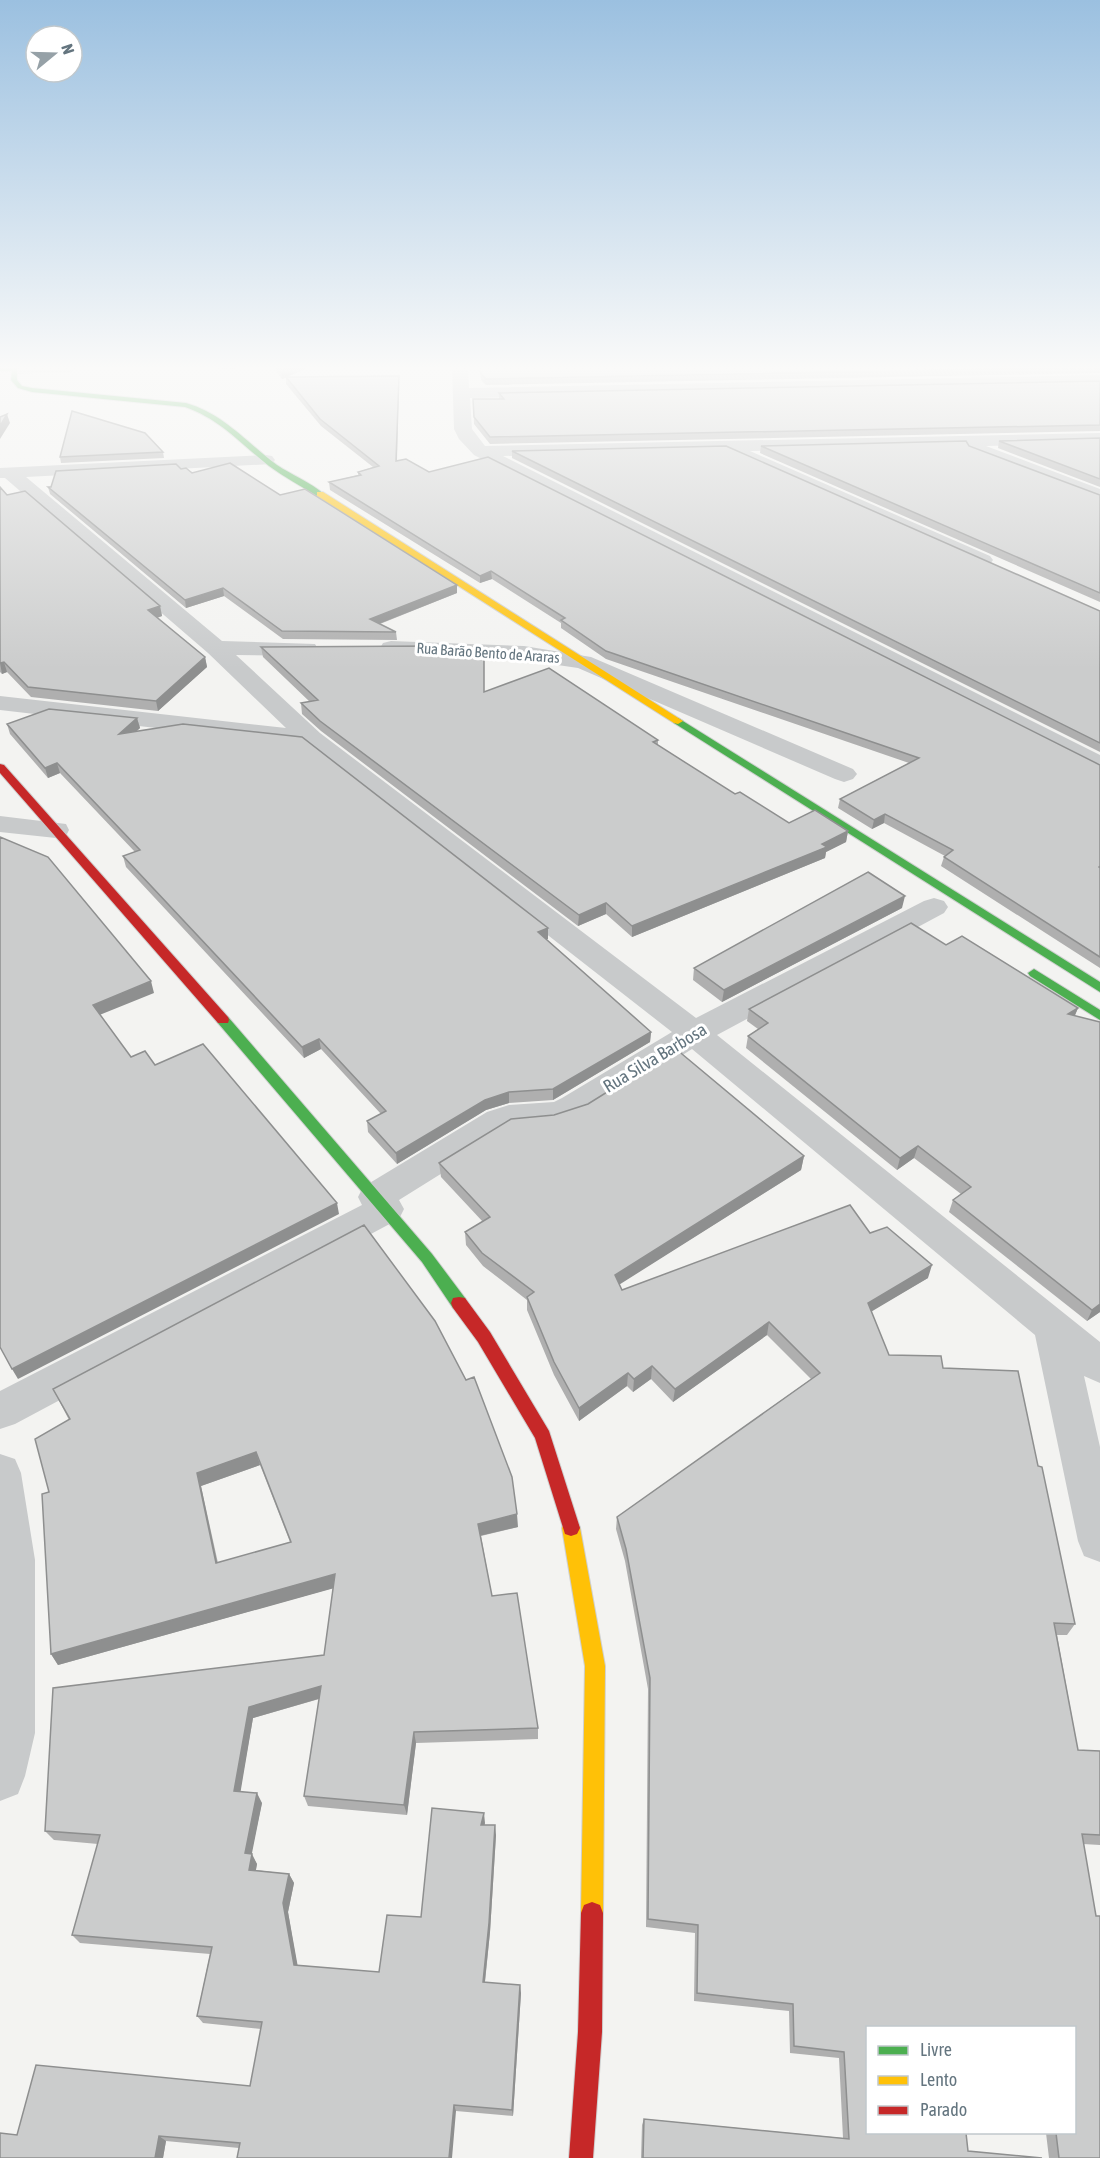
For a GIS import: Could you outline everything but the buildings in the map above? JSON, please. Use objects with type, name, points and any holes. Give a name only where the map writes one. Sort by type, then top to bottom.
[{"type":"street","points":[[5,473],[70,468]]},
{"type":"street","points":[[269,468],[363,538]]},
{"type":"street","points":[[278,468],[575,667],[1100,988]]},
{"type":"street","points":[[513,468],[1100,765]]},
{"type":"street","points":[[774,468],[997,566]]},
{"type":"street","points":[[1028,468],[1100,495]]},
{"type":"street","points":[[5,473],[216,648],[310,738],[694,1033],[1100,1366]]},
{"type":"street","points":[[216,648],[333,649]]},
{"type":"street","name":"Rua Barão Bento de Araras","points":[[366,648],[529,648],[714,720],[844,774]]},
{"type":"street","points":[[0,703],[310,738]]},
{"type":"street","points":[[0,767],[427,1258],[484,1337],[543,1436],[571,1528],[595,1666],[590,2032],[580,2158]]},
{"type":"street","points":[[0,824],[56,830]]},
{"type":"street","name":"Rua Silva Barbosa","points":[[0,1411],[381,1203],[499,1121],[520,1114],[542,1116],[563,1113],[694,1033],[934,907]]},
{"type":"street","points":[[1022,965],[1100,1017]]},
{"type":"street","points":[[1052,1325],[1100,1541]]},
{"type":"street","points":[[0,1473],[13,1560],[10,1733],[0,1776]]},
{"type":"traffic: fast","points":[[276,468],[320,494]]},
{"type":"traffic: fast","points":[[678,721],[1100,988]]},
{"type":"traffic: fast","points":[[1034,973],[1100,1016]]},
{"type":"traffic: fast","points":[[223,1020],[427,1258],[459,1303]]},
{"type":"traffic: slow","points":[[320,494],[678,721]]},
{"type":"traffic: slow","points":[[571,1528],[595,1666],[592,1913]]},
{"type":"traffic: jam","points":[[0,767],[223,1020]]},
{"type":"traffic: jam","points":[[459,1303],[484,1337],[543,1436],[571,1528]]},
{"type":"traffic: jam","points":[[581,2158],[590,2032],[592,1913]]}]
